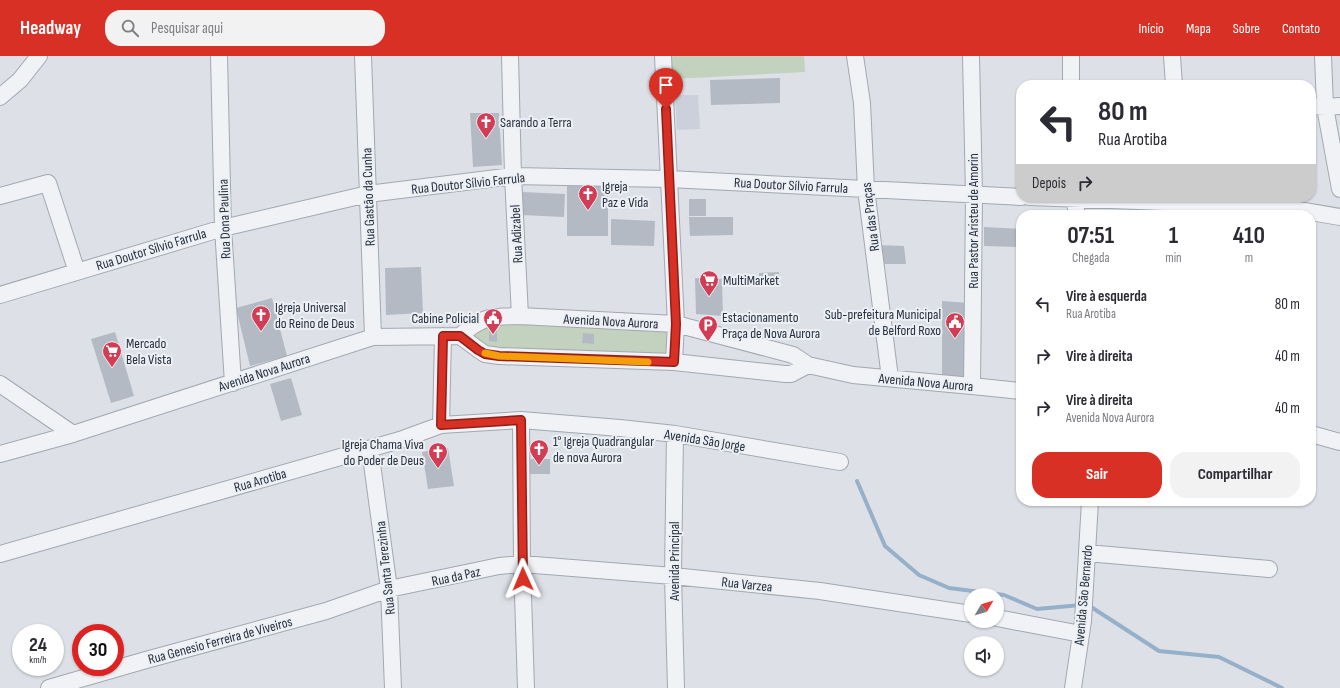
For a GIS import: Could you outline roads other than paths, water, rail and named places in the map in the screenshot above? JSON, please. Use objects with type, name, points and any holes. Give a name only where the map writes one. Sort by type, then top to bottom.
[{"type":"street","points":[[0,97],[20,80],[39,56]]},
{"type":"street","name":"Rua Dona Paulina","points":[[219,56],[223,228],[233,383]]},
{"type":"street","name":"Rua Gastão da Cunha","points":[[363,56],[372,337]]},
{"type":"street","name":"Rua Adizabel","points":[[510,56],[513,176],[520,316]]},
{"type":"street","points":[[663,56],[676,324],[674,362]]},
{"type":"street","name":"Rua das Praças","points":[[854,56],[862,103],[866,189],[890,378]]},
{"type":"street","name":"Rua Pastor Aristeu de Amorin","points":[[971,56],[974,195],[972,386]]},
{"type":"street","points":[[1071,56],[1071,80]]},
{"type":"street","points":[[1172,56],[1174,80]]},
{"type":"street","points":[[1323,56],[1325,107],[1340,189]]},
{"type":"street","name":"Rua Doutor Sílvio Farrula","points":[[0,295],[223,228],[368,194],[513,176],[669,179],[1016,197]]},
{"type":"street","points":[[0,196],[48,184],[77,272]]},
{"type":"street","points":[[1135,202],[1275,210]]},
{"type":"street","points":[[1316,214],[1340,217]]},
{"type":"street","name":"Avenida Nova Aurora","points":[[0,454],[73,434],[372,337],[460,336],[472,325],[484,319],[496,316],[676,324],[793,355],[808,365],[853,375],[1016,391]]},
{"type":"street","points":[[441,425],[443,336]]},
{"type":"street","points":[[460,336],[485,354],[499,356],[674,362],[785,374],[790,374],[808,365]]},
{"type":"street","points":[[0,384],[73,434]]},
{"type":"street","points":[[521,420],[522,564],[526,688]]},
{"type":"street","name":"Rua Arotiba","points":[[0,554],[370,449],[441,425],[521,420]]},
{"type":"street","name":"Avenida São Jorge","points":[[521,420],[675,434],[840,462]]},
{"type":"street","name":"Avenida Principal","points":[[675,434],[673,576],[676,688]]},
{"type":"street","points":[[1316,435],[1340,442]]},
{"type":"street","name":"Rua Santa Terezinha","points":[[370,449],[390,589],[393,688]]},
{"type":"street","name":"Avenida São Bernardo","points":[[1073,688],[1082,627],[1090,506]]},
{"type":"street","points":[[1087,553],[1269,569]]},
{"type":"street","name":"Rua Varzea","points":[[522,564],[673,576],[820,591],[964,613]]},
{"type":"street","name":"Rua da Paz","points":[[390,589],[499,566],[522,564]]},
{"type":"street","name":"Rua Genesio Ferreira de Viveiros","points":[[49,688],[326,611],[390,589]]},
{"type":"street","points":[[1004,619],[1082,627]]},
{"type":"waterway","points":[[857,481],[885,546],[919,575],[949,588],[1004,595],[1037,609],[1081,605]]},
{"type":"waterway","points":[[1088,605],[1159,651],[1219,657],[1282,688]]},
{"type":"place","name":"Sarando a Terra","points":[[486,139]]},
{"type":"place","name":"Igreja Paz e Vida","points":[[588,211]]},
{"type":"place","name":"MultiMarket","points":[[709,297]]},
{"type":"place","name":"Igreja Universal do Reino de Deus","points":[[261,332]]},
{"type":"place","name":"Cabine Policial","points":[[493,335]]},
{"type":"place","name":"Sub-prefeitura Municipal de Belford Roxo","points":[[955,339]]},
{"type":"place","name":"Estacionamento Praça de Nova Aurora","points":[[708,342]]},
{"type":"place","name":"Mercado Bela Vista","points":[[112,368]]},
{"type":"place","name":"1° Igreja Quadrangular de nova Aurora","points":[[539,466]]},
{"type":"place","name":"Igreja Chama Viva do Poder de Deus","points":[[438,469]]}]
